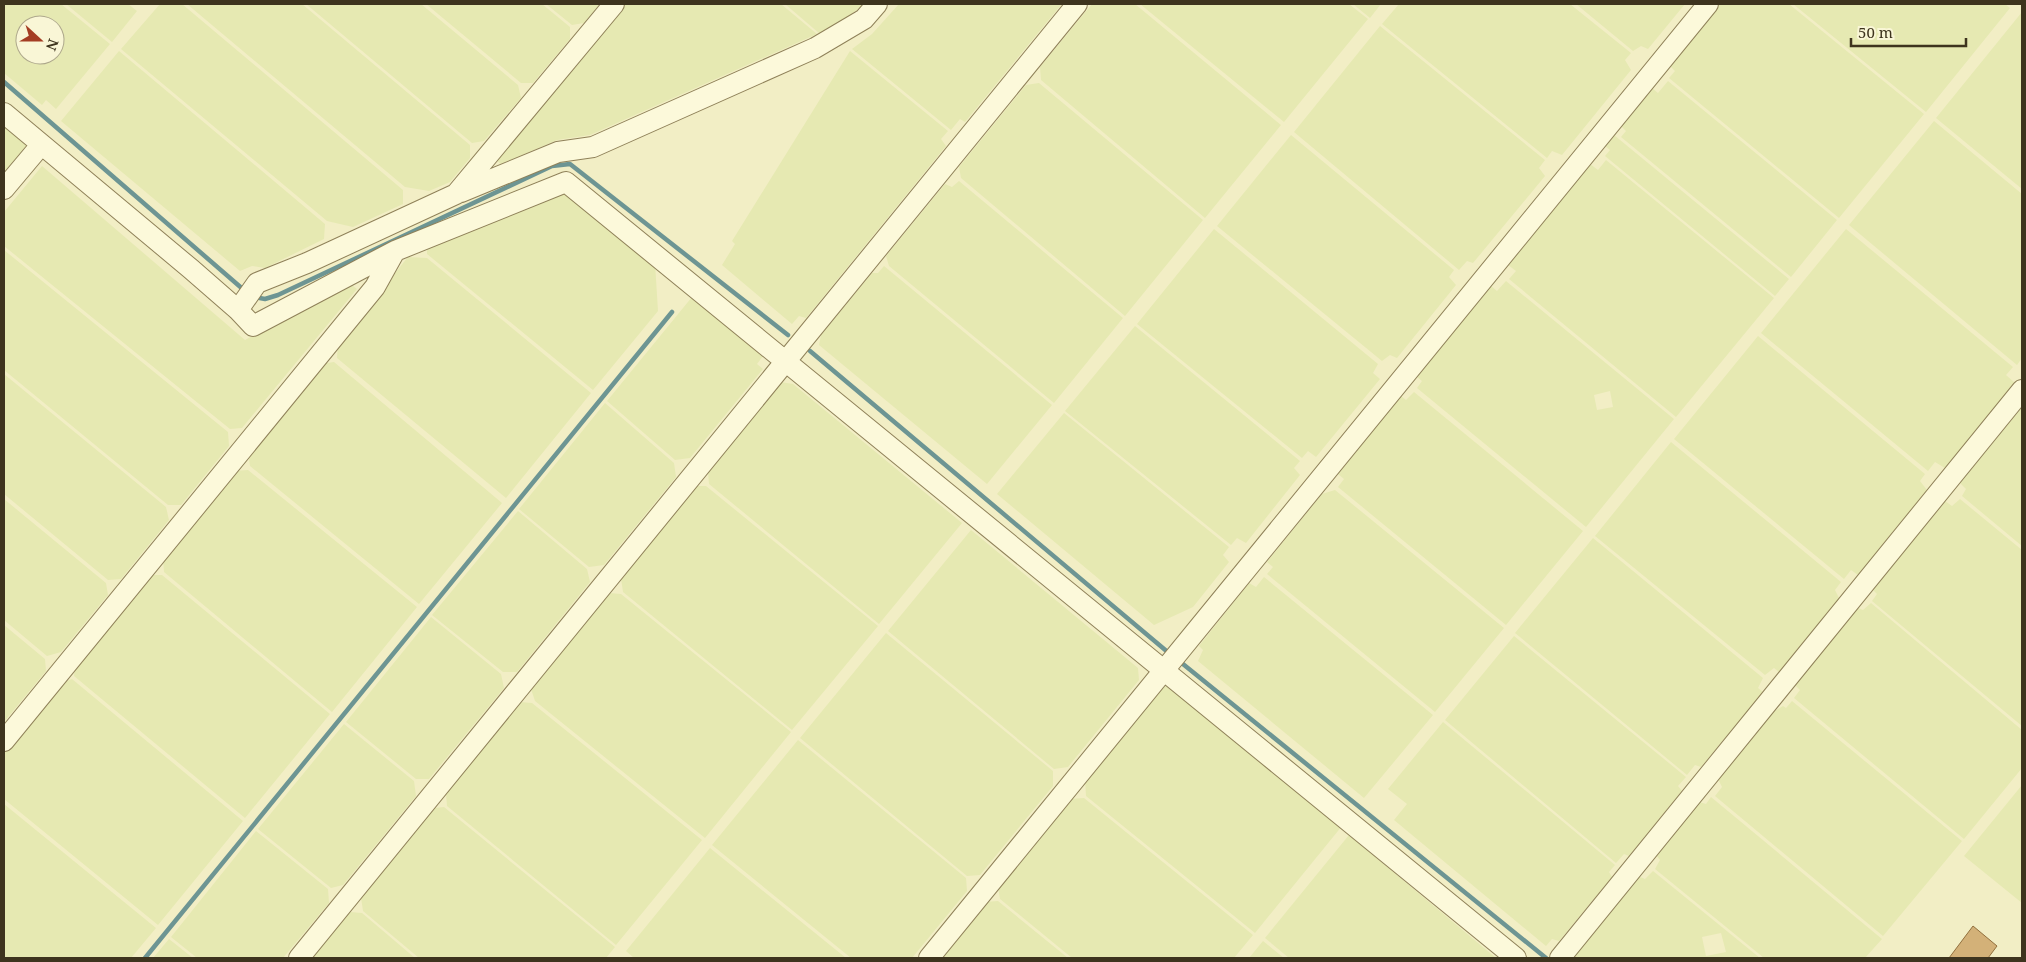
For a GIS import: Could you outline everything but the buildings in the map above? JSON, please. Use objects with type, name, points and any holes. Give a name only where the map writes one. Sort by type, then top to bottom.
[{"type":"street","points":[[456,194],[614,4]]},
{"type":"street","points":[[241,307],[257,283],[456,194],[558,152],[593,147],[815,48],[864,18],[877,4]]},
{"type":"street","points":[[299,958],[1076,4]]},
{"type":"street","points":[[930,958],[1708,4]]},
{"type":"street","points":[[4,113],[241,307],[252,326],[396,251],[566,182],[785,360],[1171,662],[1516,958]]},
{"type":"street","points":[[4,189],[41,145]]},
{"type":"street","points":[[4,741],[375,287],[396,251]]},
{"type":"street","points":[[1560,958],[2022,390]]},
{"type":"green space","points":[[4,4],[61,4],[110,44],[56,109],[46,100],[42,105],[4,73]]},
{"type":"green space","points":[[66,4],[128,4],[137,11],[112,42]]},
{"type":"green space","points":[[160,4],[182,4],[403,190],[403,204],[353,227],[327,221],[121,49]]},
{"type":"green space","points":[[187,4],[302,4],[470,145],[470,158],[450,182],[429,191],[405,187]]},
{"type":"green space","points":[[306,4],[421,4],[518,85],[521,98],[484,141],[472,143]]},
{"type":"green space","points":[[426,4],[542,4],[570,27],[570,39],[533,83],[521,83]]},
{"type":"green space","points":[[546,4],[600,4],[584,23],[572,25]]},
{"type":"green space","points":[[621,4],[781,4],[817,34],[590,135],[557,140],[501,164],[496,160]]},
{"type":"green space","points":[[785,4],[864,4],[840,23],[820,34]]},
{"type":"green space","points":[[899,4],[1061,5],[965,122],[960,119],[951,130],[852,49],[872,34]]},
{"type":"green space","points":[[1092,4],[1135,4],[1281,125],[1205,218],[1041,80],[1040,67]]},
{"type":"green space","points":[[1140,4],[1349,4],[1368,19],[1284,122]]},
{"type":"green space","points":[[1353,4],[1381,4],[1370,18]]},
{"type":"green space","points":[[1399,4],[1570,4],[1631,53],[1625,60],[1631,70],[1562,155],[1552,151],[1547,158],[1382,24]]},
{"type":"green space","points":[[1576,4],[1685,4],[1648,49],[1641,46],[1633,51]]},
{"type":"green space","points":[[1720,4],[1789,4],[1924,114],[1839,218],[1669,78],[1675,71],[1670,66]]},
{"type":"green space","points":[[1793,4],[2005,4],[2010,8],[1926,112]]},
{"type":"green space","points":[[2022,12],[2022,189],[1936,118]]},
{"type":"green space","points":[[1380,26],[1545,160],[1539,168],[1545,176],[1473,263],[1467,261],[1459,270],[1294,132]]},
{"type":"green space","points":[[119,51],[325,224],[324,239],[265,268],[252,266],[240,271],[61,121]]},
{"type":"green space","points":[[850,51],[948,131],[941,139],[946,146],[806,318],[799,316],[792,324],[722,265],[735,244],[732,241]]},
{"type":"green space","points":[[1668,81],[1837,220],[1791,277],[1621,137],[1626,131],[1621,126],[1652,88],[1658,93]]},
{"type":"green space","points":[[1039,83],[1203,220],[1125,316],[961,178],[959,167],[1026,85]]},
{"type":"green space","points":[[1934,121],[2022,194],[2022,358],[2017,365],[1849,225]]},
{"type":"green space","points":[[4,124],[25,141],[26,147],[4,173]]},
{"type":"green space","points":[[1291,135],[1454,270],[1449,277],[1456,285],[1397,358],[1390,355],[1382,361],[1217,226]]},
{"type":"green space","points":[[1614,135],[1789,279],[1775,296],[1605,156],[1610,150],[1605,146]]},
{"type":"green space","points":[[1606,160],[1774,298],[1676,417],[1509,279],[1516,271],[1508,265],[1590,164],[1598,170]]},
{"type":"green space","points":[[42,166],[245,340],[349,283],[357,289],[242,428],[230,429],[4,246],[4,212]]},
{"type":"green space","points":[[959,181],[1123,318],[1054,403],[889,266],[886,256],[945,184],[952,187]]},
{"type":"green space","points":[[563,190],[655,263],[658,311],[593,390],[427,254],[427,249]]},
{"type":"green space","points":[[1214,229],[1378,364],[1373,373],[1380,379],[1316,457],[1308,451],[1302,458],[1137,324]]},
{"type":"green space","points":[[1846,229],[2013,367],[2006,375],[2015,383],[1945,468],[1935,462],[1928,471],[1761,333]]},
{"type":"green space","points":[[4,250],[228,432],[229,446],[181,505],[168,505],[4,370]]},
{"type":"green space","points":[[408,257],[427,258],[591,393],[506,498],[337,358],[338,343]]},
{"type":"green space","points":[[884,266],[1052,405],[987,484],[819,345],[821,335],[872,273],[878,273]]},
{"type":"green space","points":[[1506,281],[1674,419],[1586,527],[1417,388],[1422,381],[1417,377],[1491,286],[1497,291]],"holes":[[[1610,391],[1613,407],[1597,410],[1594,395]]]},
{"type":"green space","points":[[692,297],[763,356],[757,364],[763,369],[690,458],[675,460],[607,401]]},
{"type":"green space","points":[[1135,326],[1300,461],[1294,468],[1300,475],[1246,543],[1237,538],[1231,545],[1065,411]]},
{"type":"green space","points":[[1758,336],[1925,474],[1920,481],[1927,490],[1858,575],[1851,570],[1844,579],[1674,439]]},
{"type":"green space","points":[[334,362],[502,503],[419,604],[250,466],[251,451],[321,364]]},
{"type":"green space","points":[[4,374],[166,507],[169,520],[121,579],[108,580],[4,494]]},
{"type":"green space","points":[[780,382],[793,384],[962,523],[879,624],[709,484],[708,471]]},
{"type":"green space","points":[[1414,392],[1583,531],[1506,625],[1338,487],[1344,479],[1338,474],[1401,396],[1406,400]]},
{"type":"green space","points":[[605,403],[674,463],[676,477],[604,565],[589,567],[519,509]]},
{"type":"green space","points":[[2022,407],[2022,546],[1962,496],[1966,489],[1960,483]]},
{"type":"green space","points":[[1064,413],[1229,547],[1223,555],[1229,562],[1193,607],[1154,625],[997,494]]},
{"type":"green space","points":[[1671,442],[1841,582],[1835,590],[1839,598],[1779,672],[1774,668],[1765,675],[1595,536]]},
{"type":"green space","points":[[248,470],[417,607],[332,712],[164,572],[163,558],[234,471]]},
{"type":"green space","points":[[695,486],[706,486],[878,626],[792,730],[623,592],[621,579]]},
{"type":"green space","points":[[1335,490],[1504,628],[1435,712],[1267,574],[1273,567],[1267,562],[1322,494]]},
{"type":"green space","points":[[4,499],[106,583],[108,595],[61,652],[47,656],[4,620]]},
{"type":"green space","points":[[1960,499],[2022,550],[2022,726],[1872,601],[1877,594],[1873,590],[1945,501],[1952,506]]},
{"type":"green space","points":[[518,511],[587,569],[590,582],[517,672],[503,672],[432,615]]},
{"type":"green space","points":[[971,530],[1138,668],[1139,680],[1068,767],[1054,769],[888,631]]},
{"type":"green space","points":[[1593,538],[1763,678],[1758,688],[1763,692],[1701,767],[1695,765],[1687,775],[1515,633]]},
{"type":"green space","points":[[150,575],[162,575],[330,714],[245,818],[74,676],[75,666]]},
{"type":"green space","points":[[1264,577],[1433,715],[1364,798],[1198,661],[1203,650],[1199,646],[1249,583],[1256,587]]},
{"type":"green space","points":[[609,593],[621,594],[791,732],[705,838],[535,701],[531,689]]},
{"type":"green space","points":[[1871,603],[2022,730],[2022,768],[1964,839],[1794,698],[1800,690],[1795,685],[1858,608],[1863,610]]},
{"type":"green space","points":[[431,617],[501,674],[504,688],[429,779],[416,779],[346,722]]},
{"type":"green space","points":[[4,625],[45,659],[46,671],[4,722]]},
{"type":"green space","points":[[886,633],[1053,771],[1053,786],[980,875],[967,876],[800,738]]},
{"type":"green space","points":[[1514,636],[1686,777],[1678,786],[1682,791],[1629,856],[1624,854],[1616,863],[1445,720]]},
{"type":"green space","points":[[72,679],[243,821],[158,925],[4,799],[4,754],[61,683]]},
{"type":"green space","points":[[1168,684],[1342,826],[1255,933],[1086,796],[1085,779],[1155,693]]},
{"type":"green space","points":[[1792,701],[1962,841],[1883,936],[1715,796],[1722,787],[1718,779],[1773,712],[1783,706],[1786,708]]},
{"type":"green space","points":[[520,702],[532,703],[702,840],[616,945],[447,806],[446,794]]},
{"type":"green space","points":[[1443,722],[1615,865],[1609,872],[1612,877],[1559,941],[1552,939],[1546,946],[1394,820],[1407,804],[1388,789]]},
{"type":"green space","points":[[344,724],[414,781],[416,796],[343,885],[331,888],[258,829]]},
{"type":"green space","points":[[798,740],[966,878],[967,891],[912,958],[851,958],[712,845]]},
{"type":"green space","points":[[2022,785],[2022,903],[1964,856]]},
{"type":"green space","points":[[1711,797],[1882,939],[1865,958],[1764,958],[1655,869],[1660,860],[1656,855],[1699,802],[1706,804]]},
{"type":"green space","points":[[1084,798],[1253,935],[1234,958],[1072,958],[1000,899],[998,886],[1069,799]]},
{"type":"green space","points":[[4,804],[156,928],[131,958],[4,958]]},
{"type":"green space","points":[[444,807],[615,947],[606,958],[419,958],[363,911],[361,898],[435,808]]},
{"type":"green space","points":[[256,831],[328,889],[329,903],[283,958],[197,958],[171,937]]},
{"type":"green space","points":[[1349,835],[1496,958],[1289,958],[1265,938]]},
{"type":"green space","points":[[710,848],[846,958],[634,958],[626,951]]},
{"type":"green space","points":[[1653,871],[1760,958],[1571,958],[1638,876],[1645,879]],"holes":[[[1721,933],[1726,952],[1706,956],[1702,937]]]},
{"type":"green space","points":[[998,901],[1068,958],[939,958],[985,902]]},
{"type":"green space","points":[[350,912],[362,913],[415,958],[312,958]]},
{"type":"green space","points":[[169,939],[193,958],[153,958]]},
{"type":"green space","points":[[1263,941],[1284,958],[1249,958]]},
{"type":"waterway","points":[[4,82],[245,291]]},
{"type":"waterway","points":[[254,297],[265,299],[278,295],[552,166],[570,164],[788,335]]},
{"type":"waterway","points":[[145,958],[672,312]]},
{"type":"waterway","points":[[810,351],[1170,654]]},
{"type":"waterway","points":[[1178,660],[1546,958]]}]
